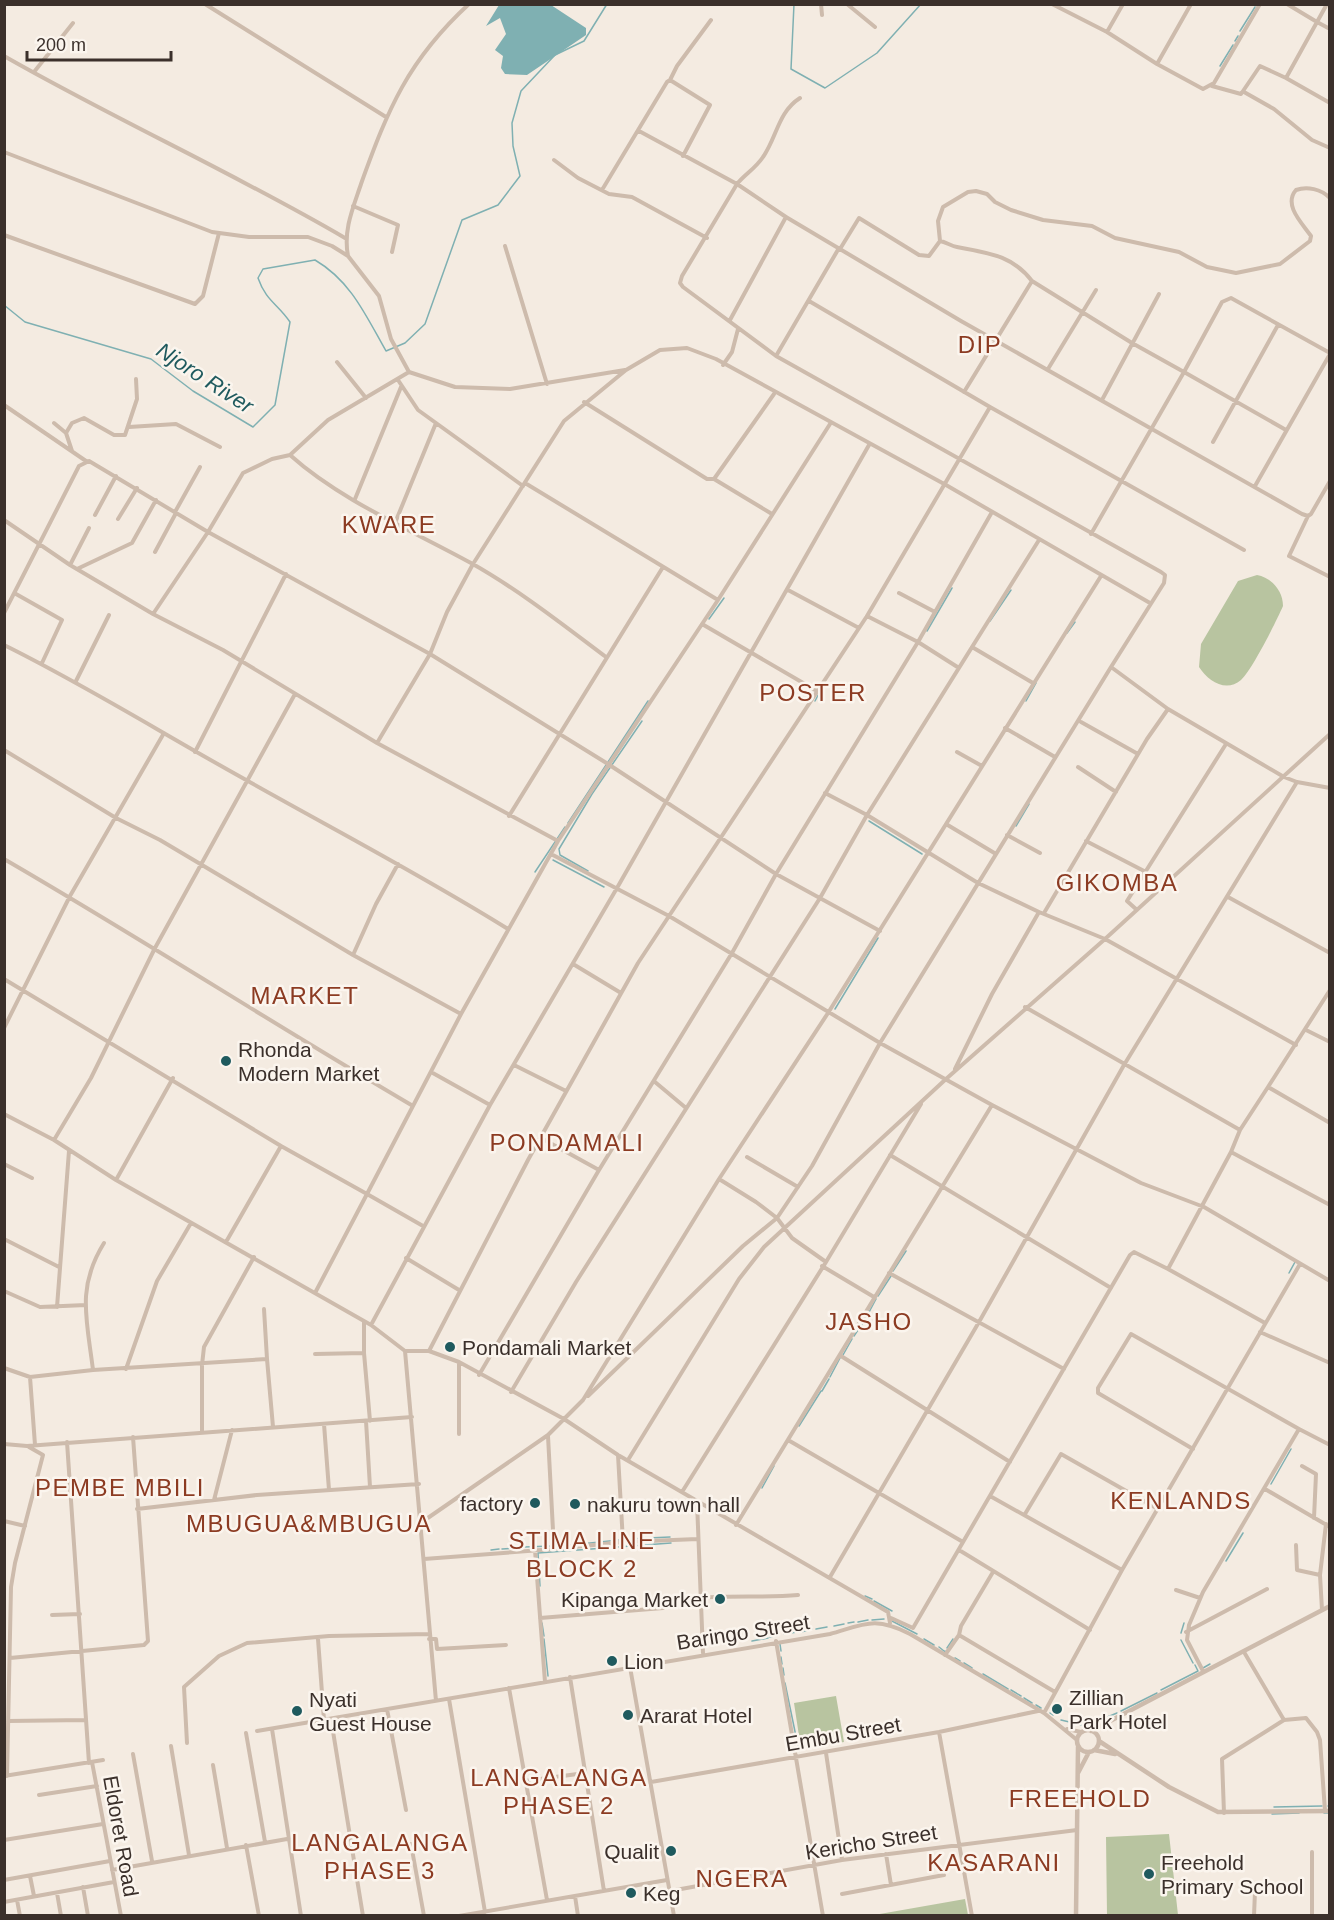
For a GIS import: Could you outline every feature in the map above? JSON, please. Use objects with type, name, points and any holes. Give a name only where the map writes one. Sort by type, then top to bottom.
[{"type":"street","points":[[205,4],[386,117]]},
{"type":"street","points":[[348,256],[345,238],[353,206],[394,97],[421,55],[444,27],[469,4]]},
{"type":"street","points":[[821,4],[822,15]]},
{"type":"street","points":[[847,4],[875,27]]},
{"type":"street","points":[[1052,4],[1107,32],[1157,64],[1203,89],[1211,86],[1238,94],[1244,92],[1260,66],[1329,103]]},
{"type":"street","points":[[1107,32],[1123,4]]},
{"type":"street","points":[[1157,64],[1191,4]]},
{"type":"street","points":[[1211,86],[1260,4]]},
{"type":"street","points":[[1287,4],[1329,29]]},
{"type":"street","points":[[1286,78],[1327,4]]},
{"type":"street","points":[[602,190],[677,66],[711,20]]},
{"type":"street","points":[[34,72],[73,23]]},
{"type":"street","points":[[4,56],[198,159],[271,194],[345,238]]},
{"type":"street","points":[[670,80],[710,105],[683,156]]},
{"type":"street","points":[[1244,92],[1274,109],[1312,140],[1329,148]]},
{"type":"street","points":[[422,1522],[548,1435],[744,1246],[777,1218],[798,1187],[880,1043],[1164,583],[1165,575],[776,356],[680,284],[737,184],[744,174],[754,169],[774,138],[785,109],[800,98]]},
{"type":"street","points":[[639,131],[737,184],[786,217],[996,340],[1308,516]]},
{"type":"street","points":[[4,152],[219,233],[249,237],[308,237],[348,256],[379,296],[391,339],[402,364],[409,372],[455,387],[510,389],[626,370]]},
{"type":"street","points":[[554,160],[578,178],[609,194],[632,197],[707,238]]},
{"type":"street","points":[[776,356],[859,218],[919,255],[929,256],[940,241],[938,221],[943,207],[968,192],[976,191],[987,194],[995,202],[1011,210],[1043,220],[1092,226],[1115,238],[1179,252],[1207,267],[1236,273],[1280,264],[1310,241],[1311,236],[1292,205],[1291,198],[1296,190],[1312,189],[1323,192],[1329,198]]},
{"type":"street","points":[[353,206],[398,225],[392,252]]},
{"type":"street","points":[[730,320],[786,217]]},
{"type":"street","points":[[4,235],[195,304],[203,296],[219,233]]},
{"type":"street","points":[[940,241],[954,247],[1000,255],[1016,264],[1032,281],[1082,314],[1286,430]]},
{"type":"street","points":[[505,246],[547,384]]},
{"type":"street","points":[[964,392],[1032,281]]},
{"type":"street","points":[[1048,369],[1096,290]]},
{"type":"street","points":[[1102,400],[1159,294]]},
{"type":"street","points":[[1091,534],[1225,299],[1231,298],[1329,354],[1255,486]]},
{"type":"street","points":[[809,301],[1120,482],[1244,550]]},
{"type":"street","points":[[1213,442],[1278,325]]},
{"type":"street","points":[[723,365],[729,360],[737,339],[739,330],[736,326]]},
{"type":"street","points":[[377,742],[430,654],[447,612],[473,564],[564,421],[584,402],[626,370],[651,354],[671,347],[692,349],[723,365],[946,485],[1150,603]]},
{"type":"street","points":[[337,362],[366,398]]},
{"type":"street","points":[[153,614],[208,532],[243,473],[272,459],[290,455],[328,420],[409,372]]},
{"type":"street","points":[[66,433],[72,423],[81,418],[114,435],[125,435],[138,392],[136,379]]},
{"type":"street","points":[[398,380],[418,410],[524,484],[718,600]]},
{"type":"street","points":[[355,499],[401,386]]},
{"type":"street","points":[[714,479],[774,394]]},
{"type":"street","points":[[584,402],[707,479],[714,479],[772,514]]},
{"type":"street","points":[[4,405],[86,461],[137,488],[208,532],[430,654],[608,764],[776,874],[880,931]]},
{"type":"street","points":[[429,1351],[541,1138],[621,993],[669,916],[860,628],[990,407]]},
{"type":"street","points":[[54,423],[66,433],[72,451]]},
{"type":"street","points":[[395,523],[436,423]]},
{"type":"street","points":[[129,427],[176,424],[220,447]]},
{"type":"street","points":[[315,1293],[461,1014],[558,841],[718,600],[830,424]]},
{"type":"street","points":[[371,1325],[490,1105],[617,888],[869,445]]},
{"type":"street","points":[[290,455],[303,467],[395,523],[473,564],[517,591],[606,657]]},
{"type":"street","points":[[4,613],[42,544],[79,466],[86,461]]},
{"type":"street","points":[[155,552],[200,467]]},
{"type":"street","points":[[95,515],[116,476]]},
{"type":"street","points":[[1329,481],[1308,516],[1289,556],[1329,577]]},
{"type":"street","points":[[118,519],[137,488]]},
{"type":"street","points":[[77,569],[132,543],[156,500]]},
{"type":"street","points":[[479,1375],[599,1170],[655,1082],[776,874],[918,642],[992,512]]},
{"type":"street","points":[[4,520],[70,565],[153,614],[509,816],[558,841]]},
{"type":"street","points":[[70,565],[89,528]]},
{"type":"street","points":[[511,1392],[686,1108],[820,898],[867,815],[1039,540]]},
{"type":"street","points":[[509,816],[663,567]]},
{"type":"street","points":[[195,752],[286,574]]},
{"type":"street","points":[[583,1400],[719,1179],[880,931],[927,852],[1101,576]]},
{"type":"street","points":[[788,590],[860,628]]},
{"type":"street","points":[[899,593],[934,612]]},
{"type":"street","points":[[16,594],[62,620],[42,663]]},
{"type":"street","points":[[75,682],[109,615]]},
{"type":"street","points":[[867,616],[918,642],[959,668]]},
{"type":"street","points":[[702,624],[817,691]]},
{"type":"street","points":[[4,645],[42,663],[195,752],[398,864],[507,929]]},
{"type":"street","points":[[972,647],[1033,682]]},
{"type":"street","points":[[1111,668],[1168,709],[1284,777],[1329,788]]},
{"type":"street","points":[[54,1140],[91,1078],[155,948],[295,694]]},
{"type":"street","points":[[953,1072],[992,994],[1138,754],[1168,709]]},
{"type":"street","points":[[1081,722],[1138,754]]},
{"type":"street","points":[[1005,728],[1055,757]]},
{"type":"street","points":[[4,1028],[70,897],[164,733]]},
{"type":"street","points":[[628,1460],[739,1279],[783,1228],[924,1098],[1105,939],[1329,734]]},
{"type":"street","points":[[1137,910],[1127,902],[1226,744]]},
{"type":"street","points":[[4,750],[116,818],[160,840],[353,955],[461,1014]]},
{"type":"street","points":[[957,752],[982,766]]},
{"type":"street","points":[[1078,767],[1116,792]]},
{"type":"street","points":[[830,1577],[979,1322],[1025,1236],[1124,1065],[1297,782]]},
{"type":"street","points":[[825,793],[867,815],[978,883],[1041,913],[1105,939],[1296,1046]]},
{"type":"street","points":[[946,824],[996,854]]},
{"type":"street","points":[[1007,835],[1040,853]]},
{"type":"street","points":[[1086,841],[1146,872]]},
{"type":"street","points":[[551,854],[669,916],[732,952],[828,1013],[992,1105],[1141,1183],[1204,1207],[1329,1281]]},
{"type":"street","points":[[4,859],[155,948],[272,1023],[413,1106]]},
{"type":"street","points":[[353,955],[376,904],[398,864]]},
{"type":"street","points":[[1228,897],[1329,953]]},
{"type":"street","points":[[573,964],[621,993]]},
{"type":"street","points":[[4,978],[281,1146],[423,1226]]},
{"type":"street","points":[[1168,1269],[1204,1207],[1240,1130],[1296,1046],[1329,990]]},
{"type":"street","points":[[1025,1007],[1240,1130]]},
{"type":"street","points":[[1306,1030],[1329,1042]]},
{"type":"street","points":[[514,1065],[567,1091]]},
{"type":"street","points":[[431,1072],[490,1105]]},
{"type":"street","points":[[116,1180],[172,1078]]},
{"type":"street","points":[[655,1082],[686,1108]]},
{"type":"street","points":[[1269,1087],[1329,1123]]},
{"type":"street","points":[[682,1492],[826,1262],[924,1098]]},
{"type":"street","points":[[736,1525],[841,1356],[940,1186],[992,1105]]},
{"type":"street","points":[[4,1114],[54,1140],[69,1152],[116,1180],[371,1325],[405,1351],[429,1351],[459,1362],[479,1375],[564,1419],[618,1455],[736,1525],[773,1543],[888,1612],[890,1621],[1044,1713],[1077,1740]]},
{"type":"street","points":[[541,1138],[599,1170]]},
{"type":"street","points":[[226,1242],[281,1146]]},
{"type":"street","points":[[57,1307],[69,1152]]},
{"type":"street","points":[[1231,1152],[1329,1205]]},
{"type":"street","points":[[890,1155],[1111,1288]]},
{"type":"street","points":[[747,1157],[798,1187]]},
{"type":"street","points":[[4,1164],[32,1178]]},
{"type":"street","points":[[719,1179],[777,1218],[783,1228],[826,1262]]},
{"type":"street","points":[[126,1370],[157,1281],[191,1223]]},
{"type":"street","points":[[4,1239],[59,1267]]},
{"type":"street","points":[[93,1370],[86,1305],[87,1274],[104,1243]]},
{"type":"street","points":[[890,1621],[913,1628],[1132,1252],[1168,1269],[1265,1323]]},
{"type":"street","points":[[202,1432],[204,1347],[254,1257]]},
{"type":"street","points":[[406,1258],[460,1290]]},
{"type":"street","points":[[1044,1713],[1122,1570],[1300,1264]]},
{"type":"street","points":[[822,1266],[874,1297]]},
{"type":"street","points":[[889,1273],[1064,1369]]},
{"type":"street","points":[[4,1291],[29,1304],[57,1307],[86,1305]]},
{"type":"street","points":[[264,1309],[273,1427]]},
{"type":"street","points":[[364,1322],[370,1487]]},
{"type":"street","points":[[1260,1332],[1329,1363]]},
{"type":"street","points":[[1193,1449],[1098,1393],[1103,1379],[1132,1334],[1329,1445]]},
{"type":"street","points":[[405,1351],[419,1484],[429,1639],[436,1701]]},
{"type":"street","points":[[315,1354],[364,1353]]},
{"type":"street","points":[[841,1356],[1010,1462]]},
{"type":"street","points":[[4,1368],[30,1377],[93,1370],[126,1370],[267,1359]]},
{"type":"street","points":[[459,1362],[459,1434]]},
{"type":"street","points":[[30,1377],[35,1445]]},
{"type":"street","points":[[4,1444],[27,1446],[412,1418]]},
{"type":"street","points":[[324,1424],[329,1490]]},
{"type":"street","points":[[1203,1671],[1189,1646],[1186,1632],[1200,1598],[1299,1429]]},
{"type":"street","points":[[214,1500],[232,1430]]},
{"type":"street","points":[[548,1435],[554,1549]]},
{"type":"street","points":[[10,1658],[144,1645],[148,1641],[133,1437]]},
{"type":"street","points":[[787,1440],[879,1491],[963,1542]]},
{"type":"street","name":"Eldoret Road","points":[[67,1442],[86,1720],[91,1763],[121,1916]]},
{"type":"street","points":[[27,1446],[43,1455],[12,1587],[6,1776],[103,1760]]},
{"type":"street","points":[[1025,1514],[1061,1454],[1158,1509]]},
{"type":"street","points":[[618,1455],[623,1542]]},
{"type":"street","points":[[1302,1466],[1316,1474],[1314,1518]]},
{"type":"street","points":[[137,1509],[214,1500],[419,1484]]},
{"type":"street","points":[[1265,1489],[1328,1525],[1320,1575],[1322,1610]]},
{"type":"street","points":[[990,1496],[1122,1570]]},
{"type":"street","points":[[697,1502],[699,1598],[703,1653]]},
{"type":"street","points":[[4,1521],[25,1526]]},
{"type":"street","points":[[424,1559],[623,1542],[698,1539]]},
{"type":"street","points":[[1296,1545],[1297,1570],[1320,1575]]},
{"type":"street","points":[[535,1550],[545,1682]]},
{"type":"street","points":[[959,1550],[1090,1630]]},
{"type":"street","points":[[945,1655],[959,1635],[993,1572]]},
{"type":"street","points":[[1186,1632],[1267,1589]]},
{"type":"street","points":[[1176,1590],[1200,1598]]},
{"type":"street","points":[[699,1598],[732,1595],[769,1598],[798,1595]]},
{"type":"street","points":[[1066,1729],[1091,1731],[1329,1606]]},
{"type":"street","points":[[540,1618],[663,1608]]},
{"type":"street","points":[[52,1615],[80,1614]]},
{"type":"street","name":"Baringo Street","points":[[257,1731],[703,1653],[830,1634],[870,1623],[890,1621]]},
{"type":"street","points":[[188,1743],[184,1687],[200,1670],[219,1656],[248,1643],[429,1634]]},
{"type":"street","points":[[959,1635],[1055,1692]]},
{"type":"street","points":[[318,1639],[324,1720]]},
{"type":"street","points":[[429,1639],[436,1639],[438,1649],[506,1645]]},
{"type":"street","points":[[776,1641],[823,1916]]},
{"type":"street","points":[[1244,1652],[1284,1720]]},
{"type":"street","points":[[630,1666],[674,1916]]},
{"type":"street","points":[[570,1677],[604,1891]]},
{"type":"street","points":[[509,1688],[546,1900]]},
{"type":"street","points":[[449,1699],[485,1912]]},
{"type":"street","points":[[387,1709],[406,1810]]},
{"type":"street","name":"Embu Street","points":[[651,1782],[826,1753],[1039,1711]]},
{"type":"street","points":[[1091,1731],[1118,1754],[1169,1787],[1224,1813],[1293,1809],[1327,1811],[1319,1736],[1304,1718],[1284,1720],[1222,1758],[1224,1813]]},
{"type":"street","points":[[331,1719],[363,1916]]},
{"type":"street","points":[[8,1722],[86,1720]]},
{"type":"street","points":[[1077,1775],[1107,1723]]},
{"type":"street","points":[[272,1729],[287,1839],[301,1916]]},
{"type":"street","points":[[939,1732],[972,1916]]},
{"type":"street","points":[[1076,1916],[1077,1740],[1081,1732]]},
{"type":"street","points":[[246,1733],[265,1842]]},
{"type":"street","points":[[171,1746],[189,1855]]},
{"type":"street","points":[[1078,1747],[1118,1754]]},
{"type":"street","points":[[826,1753],[842,1860]]},
{"type":"street","points":[[133,1755],[152,1861]]},
{"type":"street","points":[[213,1765],[227,1848]]},
{"type":"street","points":[[525,1781],[585,1773]]},
{"type":"street","points":[[39,1795],[97,1786]]},
{"type":"street","points":[[4,1840],[103,1824]]},
{"type":"street","name":"Kericho Street","points":[[670,1892],[842,1860],[960,1843],[1077,1830]]},
{"type":"street","points":[[112,1870],[152,1861],[287,1839]]},
{"type":"street","points":[[411,1844],[424,1916]]},
{"type":"street","points":[[246,1845],[259,1916]]},
{"type":"street","points":[[1312,1852],[1312,1916]]},
{"type":"street","points":[[885,1854],[891,1885]]},
{"type":"street","points":[[4,1880],[110,1861]]},
{"type":"street","points":[[842,1894],[944,1875]]},
{"type":"street","points":[[30,1876],[34,1896]]},
{"type":"street","points":[[459,1916],[667,1880]]},
{"type":"street","points":[[4,1902],[114,1882]]},
{"type":"street","points":[[83,1887],[88,1916]]},
{"type":"street","points":[[1254,1916],[1255,1891]]},
{"type":"street","points":[[57,1893],[61,1916]]},
{"type":"street","points":[[575,1896],[578,1916]]},
{"type":"street","points":[[17,1900],[20,1916]]},
{"type":"green space","points":[[1257,575],[1276,586],[1283,606],[1246,675],[1235,684],[1218,684],[1207,677],[1199,667],[1201,644],[1238,581]]},
{"type":"green space","points":[[836,1696],[844,1742],[801,1749],[794,1703]]},
{"type":"green space","points":[[1169,1834],[1178,1915],[1107,1915],[1106,1837]]},
{"type":"green space","points":[[965,1899],[968,1915],[874,1915]]},
{"type":"water","points":[[499,5],[551,5],[586,28],[586,35],[527,75],[505,74],[501,68],[503,56],[495,50],[506,34],[500,18],[486,26]]},
{"type":"waterway","name":"Njoro River","points":[[4,305],[25,322],[151,359],[193,391],[253,427],[275,405],[290,322],[261,286],[258,278],[263,269],[315,260],[328,269],[348,289],[386,351],[405,343],[425,324],[462,220],[498,205],[520,176],[513,146],[512,123],[521,91],[555,55],[584,41],[607,4]]},
{"type":"waterway","name":"Njoro River","points":[[794,4],[791,69],[825,88],[877,53],[921,4]]},
{"type":"waterway","points":[[1240,31],[1255,7]]},
{"type":"waterway","points":[[1235,41],[1238,36]]},
{"type":"waterway","points":[[1220,66],[1233,45]]},
{"type":"waterway","points":[[927,631],[952,588]]},
{"type":"waterway","points":[[990,621],[1011,590]]},
{"type":"waterway","points":[[709,619],[724,598]]},
{"type":"waterway","points":[[1067,633],[1075,622]]},
{"type":"waterway","points":[[1026,701],[1036,683]]},
{"type":"waterway","points":[[815,701],[824,684]]},
{"type":"waterway","points":[[568,823],[648,701]]},
{"type":"waterway","points":[[588,871],[560,855],[559,849],[592,794],[642,721]]},
{"type":"waterway","points":[[1016,826],[1029,804]]},
{"type":"waterway","points":[[869,821],[922,854]]},
{"type":"waterway","points":[[535,872],[565,827]]},
{"type":"waterway","points":[[553,860],[604,887]]},
{"type":"waterway","points":[[835,1009],[878,938]]},
{"type":"waterway","points":[[893,1271],[906,1251]]},
{"type":"waterway","points":[[1289,1273],[1295,1262]]},
{"type":"waterway","points":[[878,1296],[891,1276]]},
{"type":"waterway","points":[[867,1316],[876,1299]]},
{"type":"waterway","points":[[854,1336],[866,1318]]},
{"type":"waterway","points":[[843,1355],[852,1339]]},
{"type":"waterway","points":[[830,1377],[840,1358]]},
{"type":"waterway","points":[[822,1391],[829,1379]]},
{"type":"waterway","points":[[799,1426],[821,1391]]},
{"type":"waterway","points":[[1271,1484],[1291,1449]]},
{"type":"waterway","points":[[762,1488],[774,1466]]},
{"type":"waterway","points":[[1226,1561],[1243,1533]]},
{"type":"waterway","points":[[627,1539],[670,1537]]},
{"type":"waterway","points":[[561,1546],[619,1540]]},
{"type":"waterway","points":[[540,1586],[538,1553],[671,1543]]},
{"type":"waterway","points":[[524,1547],[552,1546]]},
{"type":"waterway","points":[[518,1548],[522,1547]]},
{"type":"waterway","points":[[502,1549],[515,1548]]},
{"type":"waterway","points":[[491,1550],[499,1549]]},
{"type":"waterway","points":[[865,1596],[872,1599]]},
{"type":"waterway","points":[[874,1601],[892,1611]]},
{"type":"waterway","points":[[872,1620],[884,1619]]},
{"type":"waterway","points":[[858,1622],[868,1620]]},
{"type":"waterway","points":[[892,1621],[917,1634]]},
{"type":"waterway","points":[[848,1623],[854,1622]]},
{"type":"waterway","points":[[542,1623],[544,1636]]},
{"type":"waterway","points":[[1181,1633],[1184,1623]]},
{"type":"waterway","points":[[834,1626],[844,1624]]},
{"type":"waterway","points":[[816,1629],[827,1627]]},
{"type":"waterway","points":[[801,1632],[812,1629]]},
{"type":"waterway","points":[[784,1634],[797,1632]]},
{"type":"waterway","points":[[770,1637],[779,1635]]},
{"type":"waterway","points":[[752,1641],[768,1638]]},
{"type":"waterway","points":[[544,1639],[548,1676]]},
{"type":"waterway","points":[[924,1639],[934,1645]]},
{"type":"waterway","points":[[947,1648],[953,1639]]},
{"type":"waterway","points":[[1181,1640],[1193,1663]]},
{"type":"waterway","points":[[780,1644],[781,1651]]},
{"type":"waterway","points":[[939,1647],[944,1651]]},
{"type":"waterway","points":[[781,1657],[782,1664]]},
{"type":"waterway","points":[[955,1658],[960,1661]]},
{"type":"waterway","points":[[964,1663],[972,1668]]},
{"type":"waterway","points":[[1203,1668],[1210,1664]]},
{"type":"waterway","points":[[1161,1690],[1198,1671],[1195,1665]]},
{"type":"waterway","points":[[783,1668],[784,1675]]},
{"type":"waterway","points":[[983,1674],[1008,1689]]},
{"type":"waterway","points":[[785,1683],[799,1751]]},
{"type":"waterway","points":[[1011,1690],[1021,1696]]},
{"type":"waterway","points":[[1121,1711],[1157,1693]]},
{"type":"waterway","points":[[1024,1698],[1032,1703]]},
{"type":"waterway","points":[[1036,1705],[1041,1708]]},
{"type":"waterway","points":[[1088,1725],[1117,1713]]},
{"type":"waterway","points":[[1061,1720],[1082,1725]]},
{"type":"waterway","points":[[1274,1807],[1322,1806]]},
{"type":"waterway","points":[[1272,1814],[1299,1813]]},
{"type":"waterway","points":[[1324,1813],[1330,1813]]},
{"type":"place","name":"Rhonda Modern Market","points":[[226,1061]]},
{"type":"place","name":"Pondamali Market","points":[[450,1347]]},
{"type":"place","name":"factory","points":[[535,1503]]},
{"type":"place","name":"nakuru town hall","points":[[575,1504]]},
{"type":"place","name":"Kipanga Market","points":[[720,1599]]},
{"type":"place","name":"Lion","points":[[612,1661]]},
{"type":"place","name":"Zillian Park Hotel","points":[[1057,1709]]},
{"type":"place","name":"Nyati Guest House","points":[[297,1711]]},
{"type":"place","name":"Ararat Hotel","points":[[628,1715]]},
{"type":"place","name":"Qualit","points":[[671,1851]]},
{"type":"place","name":"Freehold Primary School","points":[[1149,1874]]},
{"type":"place","name":"Keg","points":[[631,1893]]},
{"type":"district","name":"DIP","points":[[980,344]]},
{"type":"district","name":"KWARE","points":[[389,524]]},
{"type":"district","name":"POSTER","points":[[813,692]]},
{"type":"district","name":"GIKOMBA","points":[[1117,882]]},
{"type":"district","name":"MARKET","points":[[305,995]]},
{"type":"district","name":"PONDAMALI","points":[[567,1142]]},
{"type":"district","name":"JASHO","points":[[869,1321]]},
{"type":"district","name":"PEMBE MBILI","points":[[120,1487]]},
{"type":"district","name":"KENLANDS","points":[[1181,1500]]},
{"type":"district","name":"MBUGUA&MBUGUA","points":[[309,1523]]},
{"type":"district","name":"STIMA LINE BLOCK 2","points":[[582,1554]]},
{"type":"district","name":"LANGALANGA PHASE 2","points":[[559,1791]]},
{"type":"district","name":"FREEHOLD","points":[[1080,1798]]},
{"type":"district","name":"LANGALANGA PHASE 3","points":[[380,1856]]},
{"type":"district","name":"KASARANI","points":[[994,1862]]},
{"type":"district","name":"NGERA","points":[[742,1878]]}]
